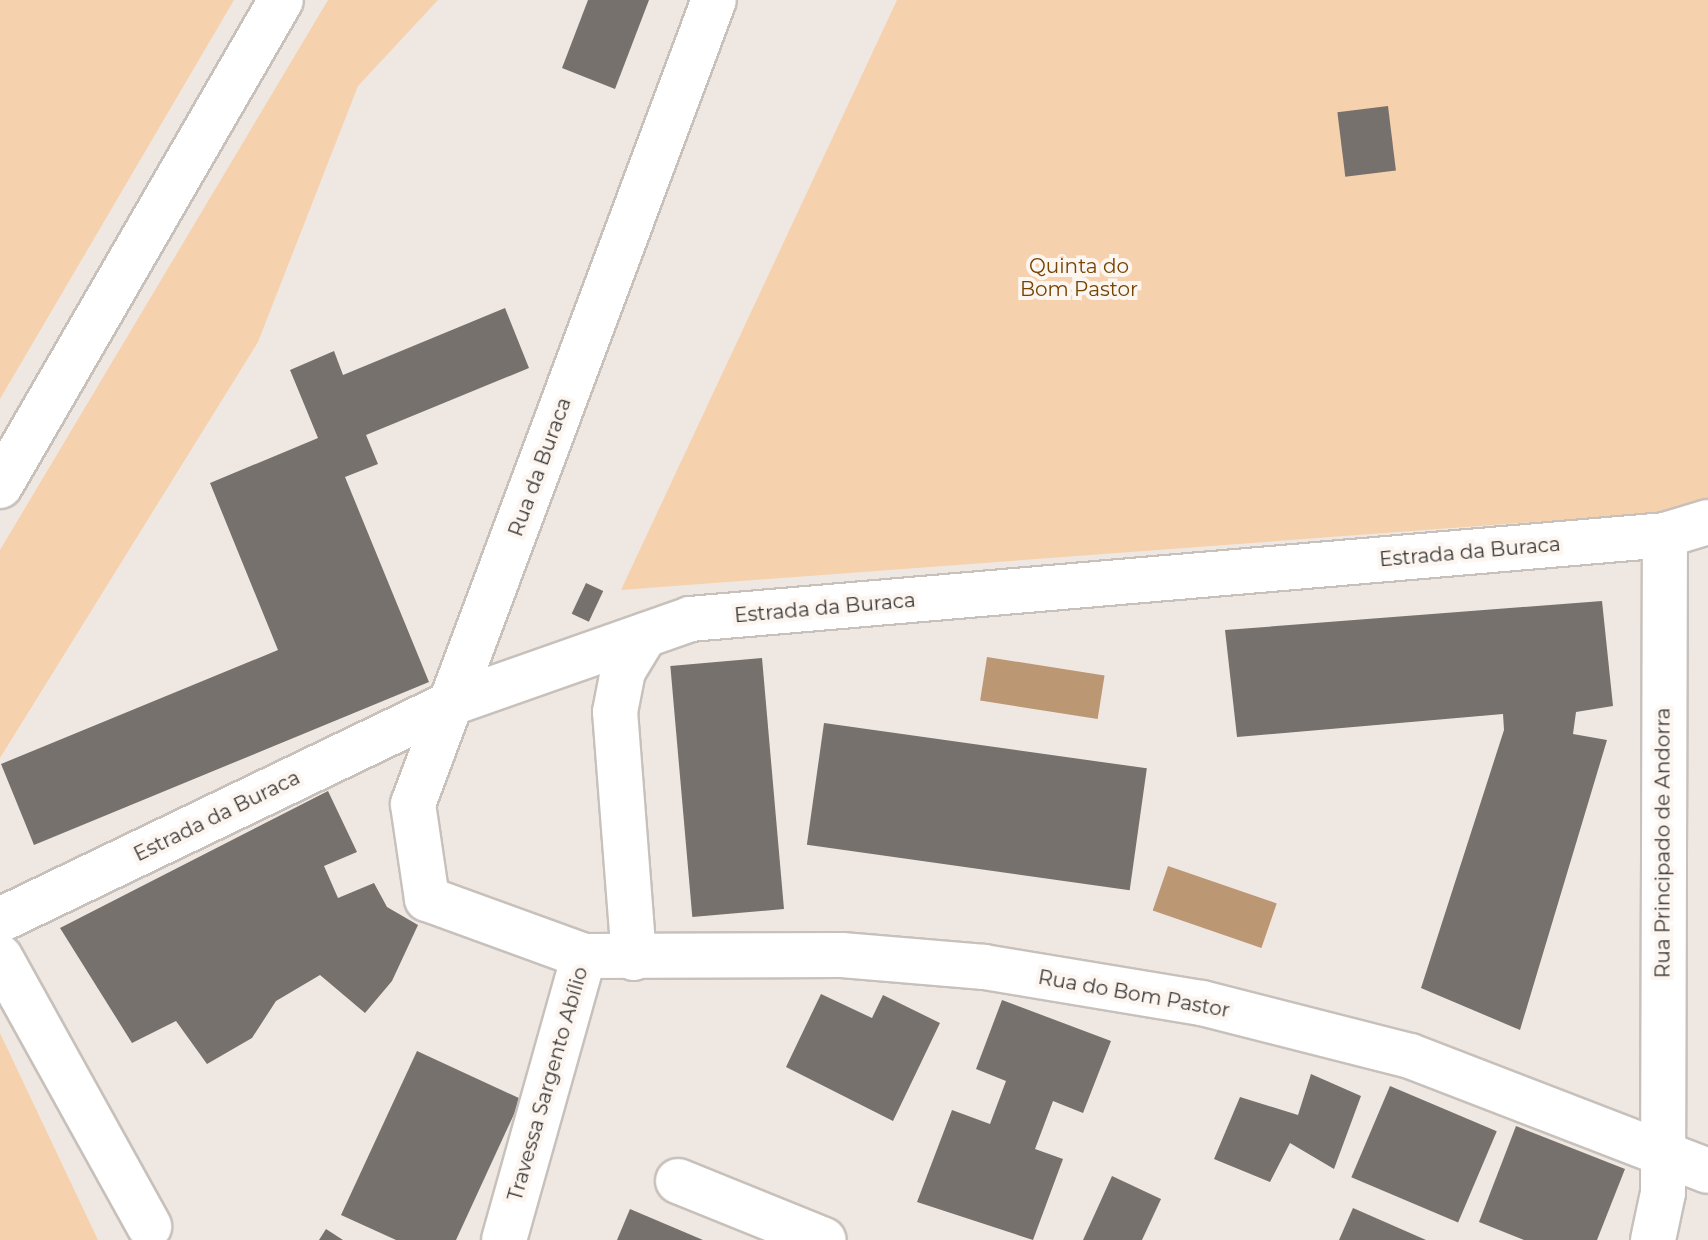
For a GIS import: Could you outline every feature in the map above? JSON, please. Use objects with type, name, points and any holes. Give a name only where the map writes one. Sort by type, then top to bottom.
[{"type":"main road","points":[[0,486],[281,0]]},
{"type":"main road","name":"Rua da Buraca","points":[[465,916],[427,899],[415,852],[413,804],[714,0]]},
{"type":"main road","name":"Estrada da Buraca","points":[[0,920],[452,703],[690,619],[1665,535],[1708,522]]},
{"type":"main road","name":"Rua Principado de Andorra","points":[[1653,1240],[1663,1150],[1665,535]]},
{"type":"main road","points":[[634,958],[615,712],[623,671],[645,635]]},
{"type":"main road","name":"Travessa Sargento Abílio","points":[[465,916],[584,956],[504,1240]]},
{"type":"main road","name":"Rua do Bom Pastor","points":[[584,956],[858,957],[984,967],[1202,1003],[1410,1056],[1663,1150],[1708,1171]]},
{"type":"main road","points":[[0,957],[149,1226]]},
{"type":"main road","points":[[678,1181],[824,1240]]},
{"type":"green space","points":[[0,0],[234,0],[0,399]]},
{"type":"green space","points":[[328,0],[438,0],[358,86],[258,342],[0,758],[0,550]]},
{"type":"green space","name":"Quinta do Bom Pastor","points":[[897,0],[1708,0],[1708,498],[1654,513],[621,590]]},
{"type":"green space","points":[[0,1033],[98,1240],[0,1240]]},
{"type":"shaded area","points":[[987,657],[1105,676],[1098,719],[980,700]]},
{"type":"shaded area","points":[[1168,866],[1277,903],[1261,948],[1153,910]]},
{"type":"building","points":[[588,0],[649,0],[615,89],[562,68]]},
{"type":"building","points":[[1388,106],[1396,171],[1345,177],[1337,112]]},
{"type":"building","points":[[505,308],[529,368],[366,435],[378,464],[345,477],[429,682],[34,845],[1,764],[278,650],[210,483],[318,438],[290,370],[334,351],[343,375]]},
{"type":"building","points":[[586,583],[603,591],[589,622],[572,614]]},
{"type":"building","points":[[1602,601],[1613,706],[1576,712],[1573,734],[1607,740],[1520,1030],[1421,988],[1504,730],[1503,714],[1237,737],[1225,630]]},
{"type":"building","points":[[762,658],[784,909],[692,917],[670,666]]},
{"type":"building","points":[[824,723],[1147,768],[1130,890],[807,845]]},
{"type":"building","points":[[328,791],[357,852],[324,866],[338,898],[374,883],[387,907],[418,925],[392,981],[365,1013],[320,975],[276,1001],[252,1038],[207,1064],[176,1021],[132,1043],[60,928]]},
{"type":"building","points":[[821,994],[872,1018],[883,995],[940,1023],[893,1121],[786,1067]]},
{"type":"building","points":[[1002,1000],[1111,1041],[1083,1113],[1053,1101],[1035,1149],[1063,1159],[1033,1240],[917,1202],[952,1110],[990,1124],[1006,1081],[976,1069]]},
{"type":"building","points":[[417,1051],[521,1099],[456,1240],[396,1240],[341,1215]]},
{"type":"building","points":[[1311,1074],[1361,1096],[1334,1169],[1290,1143],[1270,1182],[1214,1159],[1240,1097],[1298,1115]]},
{"type":"building","points":[[1390,1086],[1497,1131],[1458,1222],[1351,1177]]},
{"type":"building","points":[[1516,1126],[1625,1169],[1597,1240],[1524,1240],[1479,1222]]},
{"type":"building","points":[[1112,1176],[1161,1199],[1142,1240],[1083,1240]]},
{"type":"building","points":[[1353,1208],[1426,1240],[1339,1240]]},
{"type":"building","points":[[630,1209],[703,1240],[617,1240]]},
{"type":"building","points":[[326,1229],[343,1240],[319,1240]]}]
